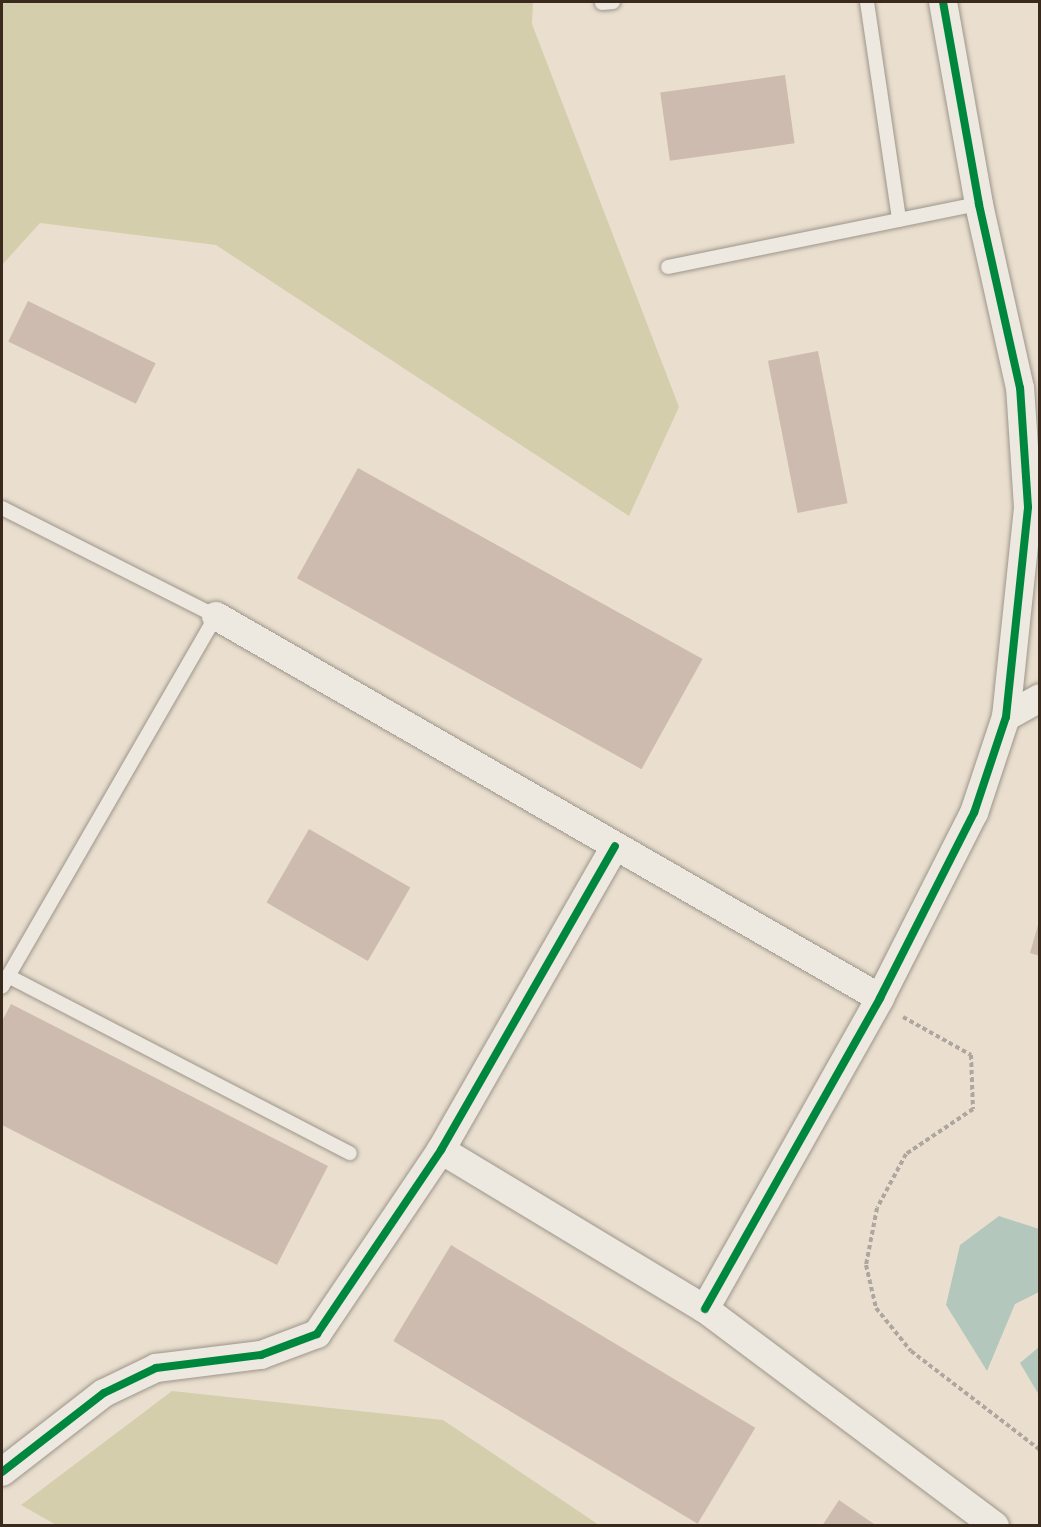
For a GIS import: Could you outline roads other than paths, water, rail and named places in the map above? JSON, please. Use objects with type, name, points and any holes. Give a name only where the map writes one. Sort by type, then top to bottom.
[{"type":"street","points":[[705,1309],[890,1007],[974,813],[1006,717],[1028,507],[1020,388],[979,204],[943,2]]},
{"type":"street","points":[[1018,609],[1040,628]]},
{"type":"street","points":[[216,616],[890,1007]]},
{"type":"street","points":[[1006,717],[1040,698]]},
{"type":"street","points":[[2,1472],[104,1393],[156,1368],[261,1355],[317,1334],[441,1150],[615,846]]},
{"type":"street","points":[[441,1150],[705,1309],[995,1526]]},
{"type":"lane","points":[[867,2],[899,220]]},
{"type":"lane","points":[[668,267],[979,204]]},
{"type":"lane","points":[[2,508],[216,616],[5,981],[350,1154]]}]
